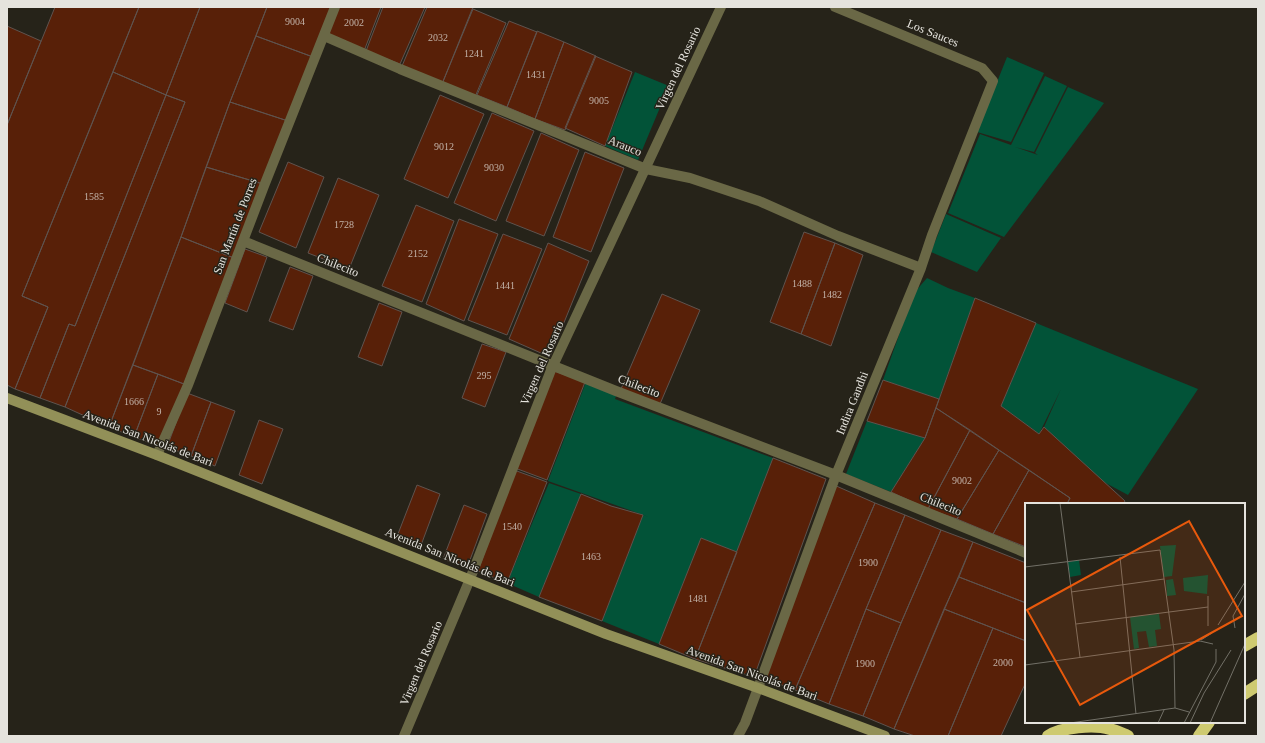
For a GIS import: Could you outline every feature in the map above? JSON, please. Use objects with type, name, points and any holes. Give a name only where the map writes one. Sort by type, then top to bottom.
[{"type":"highway","points":[[1245,645],[1258,638]]},
{"type":"highway","points":[[1245,693],[1258,685]]},
{"type":"highway","points":[[1199,736],[1208,723]]},
{"type":"highway","points":[[1048,736],[1052,733],[1086,724],[1109,728],[1128,736]]},
{"type":"street","name":"San Martín de Porres","points":[[157,455],[188,385],[335,7]]},
{"type":"street","name":"Virgen del Rosario","points":[[404,736],[470,579],[554,366],[721,7]]},
{"type":"street","name":"Los Sauces","points":[[835,7],[982,68],[993,81]]},
{"type":"street","name":"Arauco","points":[[324,36],[407,72],[646,169],[690,178],[759,201],[838,236],[921,268]]},
{"type":"street","name":"Indira Gandhi","points":[[738,736],[745,723],[836,475],[921,268],[932,235],[993,81]]},
{"type":"street","name":"Chilecito","points":[[243,241],[554,366],[836,475],[1025,553]]},
{"type":"street","name":"Avenida San Nicolás de Bari","points":[[7,398],[157,455],[606,634],[758,688],[885,736]]},
{"type":"green space","points":[[1007,57],[1044,73],[1011,142],[977,132]]},
{"type":"green space","points":[[635,72],[669,86],[638,160],[605,146]]},
{"type":"green space","points":[[1045,76],[1067,86],[1034,152],[1015,147],[1038,155],[1035,153],[1068,87],[1104,103],[1004,237],[948,213],[980,134],[1011,145]]},
{"type":"green space","points":[[946,214],[1001,238],[977,272],[931,252]]},
{"type":"green space","points":[[927,278],[975,298],[939,399],[883,380],[914,293]]},
{"type":"green space","points":[[1036,323],[1198,389],[1128,495],[1102,481],[1044,427],[1061,389],[1039,434],[1001,406]]},
{"type":"green space","points":[[586,382],[617,393],[615,399],[773,458],[737,552],[701,538],[659,644],[602,621],[643,515],[649,517],[548,481]]},
{"type":"green space","points":[[867,421],[925,438],[891,492],[846,474]]},
{"type":"green space","points":[[549,483],[581,494],[539,597],[507,583]]},
{"type":"building","points":[[55,7],[139,7],[22,296],[48,307],[15,389],[7,385],[7,125]]},
{"type":"building","points":[[139,7],[200,7],[166,95],[113,72]]},
{"type":"building","points":[[200,7],[267,7],[109,427],[65,407],[185,102],[166,95]]},
{"type":"building","points":[[267,7],[333,7],[313,57],[256,36]]},
{"type":"building","points":[[338,7],[381,7],[364,51],[326,36]]},
{"type":"building","points":[[383,7],[425,7],[400,64],[366,51]]},
{"type":"building","points":[[427,7],[473,7],[442,84],[402,66]]},
{"type":"building","points":[[473,9],[506,23],[475,97],[442,84]]},
{"type":"building","points":[[509,21],[537,32],[507,107],[477,95]]},
{"type":"building","points":[[7,26],[41,41],[7,125]]},
{"type":"building","points":[[537,31],[564,42],[535,119],[507,107]]},
{"type":"building","points":[[256,36],[313,57],[288,121],[230,102]]},
{"type":"building","points":[[564,42],[596,56],[565,130],[535,119]]},
{"type":"building","points":[[595,56],[632,72],[605,146],[565,128]]},
{"type":"building","points":[[113,72],[166,95],[75,326],[69,324],[40,398],[15,389],[48,307],[22,296]]},
{"type":"building","points":[[166,95],[185,102],[65,407],[40,398],[69,324],[75,326]]},
{"type":"building","points":[[440,95],[484,114],[448,198],[404,179]]},
{"type":"building","points":[[230,102],[288,121],[263,184],[206,167]]},
{"type":"building","points":[[492,113],[534,131],[496,221],[454,203]]},
{"type":"building","points":[[541,133],[579,150],[544,236],[506,221]]},
{"type":"building","points":[[585,152],[624,168],[591,252],[553,237]]},
{"type":"building","points":[[288,162],[324,177],[296,248],[259,232]]},
{"type":"building","points":[[206,167],[263,184],[234,258],[181,237]]},
{"type":"building","points":[[338,178],[379,195],[349,269],[308,253]]},
{"type":"building","points":[[416,205],[454,221],[422,302],[382,286]]},
{"type":"building","points":[[459,219],[498,234],[464,321],[426,304]]},
{"type":"building","points":[[804,232],[835,243],[801,334],[770,322]]},
{"type":"building","points":[[503,234],[542,249],[507,335],[468,320]]},
{"type":"building","points":[[181,237],[234,258],[184,384],[133,365]]},
{"type":"building","points":[[548,243],[589,261],[550,357],[509,339]]},
{"type":"building","points":[[835,243],[863,255],[831,346],[801,334]]},
{"type":"building","points":[[245,249],[267,257],[247,312],[225,303]]},
{"type":"building","points":[[290,267],[313,276],[293,330],[269,321]]},
{"type":"building","points":[[662,294],[700,310],[660,404],[621,389]]},
{"type":"building","points":[[975,298],[1036,323],[1001,406],[1039,434],[1044,427],[1125,501],[1124,503],[1068,503],[1070,498],[936,408]]},
{"type":"building","points":[[379,303],[402,312],[382,366],[358,357]]},
{"type":"building","points":[[482,344],[506,352],[485,407],[462,398]]},
{"type":"building","points":[[133,365],[158,374],[134,437],[109,427]]},
{"type":"building","points":[[554,371],[585,382],[547,480],[515,468]]},
{"type":"building","points":[[158,374],[184,384],[158,446],[134,437]]},
{"type":"building","points":[[883,380],[939,399],[925,438],[867,421]]},
{"type":"building","points":[[187,393],[211,402],[191,456],[167,447]]},
{"type":"building","points":[[211,402],[235,411],[215,466],[191,456]]},
{"type":"building","points":[[936,408],[970,430],[928,509],[891,492],[925,438]]},
{"type":"building","points":[[259,420],[283,429],[262,484],[239,475]]},
{"type":"building","points":[[970,430],[999,450],[957,519],[928,509]]},
{"type":"building","points":[[999,450],[1029,470],[993,534],[957,519]]},
{"type":"building","points":[[773,458],[826,479],[754,677],[695,659]]},
{"type":"building","points":[[514,470],[547,482],[507,583],[478,571]]},
{"type":"building","points":[[1029,470],[1070,498],[1068,503],[1025,503],[1025,547],[993,534]]},
{"type":"building","points":[[417,485],[440,494],[420,548],[396,539]]},
{"type":"building","points":[[834,485],[875,503],[795,690],[763,678]]},
{"type":"building","points":[[581,494],[611,506],[643,515],[602,621],[539,597]]},
{"type":"building","points":[[875,503],[905,515],[829,704],[795,690]]},
{"type":"building","points":[[464,505],[487,514],[467,568],[443,559]]},
{"type":"building","points":[[905,515],[941,530],[901,623],[866,609]]},
{"type":"building","points":[[941,530],[973,542],[894,729],[863,716]]},
{"type":"building","points":[[701,538],[737,552],[695,659],[659,644]]},
{"type":"building","points":[[973,542],[1025,563],[1025,603],[959,577]]},
{"type":"building","points":[[959,577],[1025,603],[1025,641],[944,609]]},
{"type":"building","points":[[866,609],[901,623],[863,716],[829,704]]},
{"type":"building","points":[[944,609],[993,628],[948,736],[915,736],[894,729]]},
{"type":"building","points":[[993,628],[1025,641],[1025,684],[1001,736],[948,736]]}]
